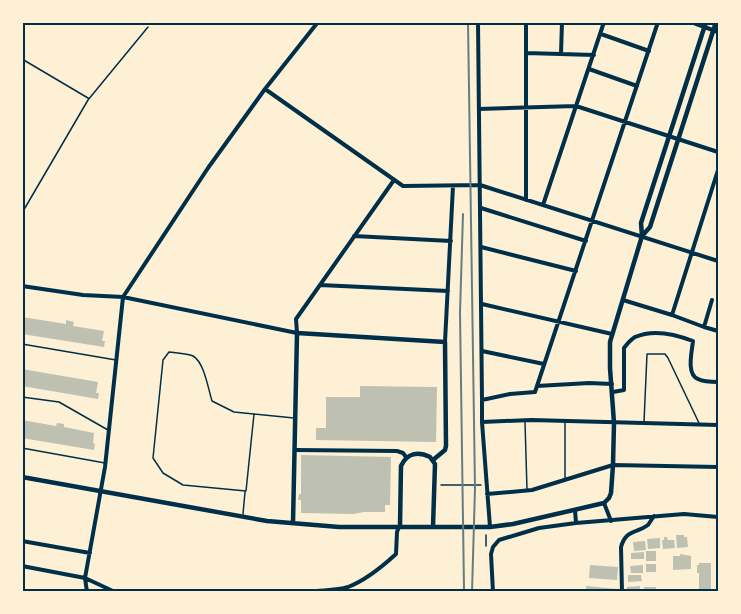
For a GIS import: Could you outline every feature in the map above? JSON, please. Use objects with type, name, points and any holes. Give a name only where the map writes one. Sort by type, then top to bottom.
[{"type":"street","points":[[87,591],[85,578],[106,463],[123,297],[208,168],[265,89],[318,22]]},
{"type":"street","points":[[478,22],[482,422],[490,527]]},
{"type":"street","points":[[526,22],[526,200]]},
{"type":"street","points":[[561,54],[562,22]]},
{"type":"street","points":[[543,205],[604,22]]},
{"type":"street","points":[[482,399],[535,392],[658,22]]},
{"type":"street","points":[[691,22],[706,25],[716,31]]},
{"type":"street","points":[[642,236],[650,227],[716,31],[716,22]]},
{"type":"street","points":[[22,477],[242,517],[339,527],[490,527],[513,524],[604,503],[609,498],[613,465],[614,423],[610,356],[612,334],[642,236],[641,223],[706,25]]},
{"type":"street","points":[[600,34],[649,51]]},
{"type":"street","points":[[526,53],[594,54]]},
{"type":"street","points":[[589,69],[637,86]]},
{"type":"street","points":[[265,89],[404,186],[480,186],[718,261]]},
{"type":"street","points":[[479,109],[576,106],[718,152]]},
{"type":"street","points":[[672,315],[718,170]]},
{"type":"street","points":[[293,524],[296,319],[394,180]]},
{"type":"street","points":[[433,460],[445,450],[446,446],[445,342],[453,186]]},
{"type":"street","points":[[480,208],[586,241]]},
{"type":"street","points":[[354,236],[451,241]]},
{"type":"street","points":[[481,247],[576,271]]},
{"type":"street","points":[[320,285],[448,291]]},
{"type":"street","points":[[22,286],[83,295],[123,297],[297,333],[445,342]]},
{"type":"street","points":[[623,300],[718,331]]},
{"type":"street","points":[[704,327],[712,300]]},
{"type":"street","points":[[482,304],[612,334]]},
{"type":"street","points":[[613,392],[624,390],[624,348],[635,337],[654,333],[675,334],[693,341],[690,364],[693,376],[697,379],[718,382]]},
{"type":"street","points":[[482,351],[544,364]]},
{"type":"street","points":[[537,386],[612,384]]},
{"type":"street","points":[[482,422],[525,420],[718,425]]},
{"type":"street","points":[[295,450],[397,451],[406,457]]},
{"type":"street","points":[[309,591],[348,589],[381,568],[396,554],[397,532],[400,526],[401,466],[406,457],[412,454],[426,455],[435,464],[433,527]]},
{"type":"street","points":[[487,494],[532,490],[613,465],[718,467]]},
{"type":"street","points":[[604,503],[611,521]]},
{"type":"street","points":[[575,510],[576,523]]},
{"type":"street","points":[[493,591],[491,554],[499,540],[539,528],[576,523],[684,514],[718,517]]},
{"type":"street","points":[[622,591],[621,547],[623,540],[627,535],[647,525],[654,516]]},
{"type":"street","points":[[22,541],[90,553]]},
{"type":"street","points":[[22,566],[85,578],[115,591]]},
{"type":"lane","points":[[22,213],[89,99],[148,27]]},
{"type":"lane","points":[[22,59],[89,99]]},
{"type":"lane","points":[[22,344],[116,360]]},
{"type":"lane","points":[[246,491],[183,485],[163,473],[153,458],[164,360],[169,352],[193,356],[202,364],[212,400],[234,412],[295,418]]},
{"type":"lane","points":[[644,423],[647,354],[665,354],[669,358],[699,424]]},
{"type":"lane","points":[[22,397],[59,402],[109,431]]},
{"type":"lane","points":[[242,517],[254,414]]},
{"type":"lane","points":[[525,420],[527,490]]},
{"type":"lane","points":[[565,421],[565,480]]},
{"type":"lane","points":[[22,448],[106,463]]},
{"type":"path","points":[[434,485],[486,485]]},
{"type":"path","points":[[486,535],[487,554]]},
{"type":"building","points":[[22,317],[66,324],[66,320],[74,322],[73,326],[104,331],[102,341],[105,341],[104,347],[22,334]]},
{"type":"building","points":[[22,369],[98,382],[96,393],[99,393],[98,399],[22,386]]},
{"type":"building","points":[[360,386],[437,387],[436,442],[316,440],[316,428],[326,428],[326,397],[360,397]]},
{"type":"building","points":[[22,420],[56,426],[57,423],[64,424],[64,427],[94,433],[94,450],[22,438]]},
{"type":"building","points":[[301,455],[391,457],[390,505],[385,505],[385,512],[301,513],[301,500],[298,500],[301,494]]},
{"type":"building","points":[[676,535],[687,537],[688,547],[677,548]]},
{"type":"building","points":[[664,537],[674,540],[675,548],[663,549]]},
{"type":"building","points":[[660,538],[660,548],[648,549],[647,539]]},
{"type":"building","points":[[645,541],[646,550],[634,551],[633,542]]},
{"type":"building","points":[[646,551],[656,551],[656,561],[646,561]]},
{"type":"building","points":[[644,552],[644,559],[631,559],[631,553]]},
{"type":"building","points":[[680,554],[691,556],[691,569],[673,570],[673,556],[680,556]]},
{"type":"building","points":[[711,563],[711,589],[699,589],[697,565]]},
{"type":"building","points":[[646,564],[656,564],[656,572],[646,572]]},
{"type":"building","points":[[590,565],[618,567],[617,580],[589,578]]},
{"type":"building","points":[[643,565],[643,573],[631,573],[630,566]]},
{"type":"building","points":[[628,575],[641,575],[642,581],[628,582]]},
{"type":"building","points":[[586,586],[618,589],[618,592],[586,592]]},
{"type":"building","points":[[640,586],[640,592],[627,592],[627,587]]},
{"type":"building","points":[[644,587],[656,587],[656,592],[644,592]]},
{"type":"railway","points":[[468,22],[475,488],[472,592]]},
{"type":"railway","points":[[463,214],[460,313],[464,589]]}]
